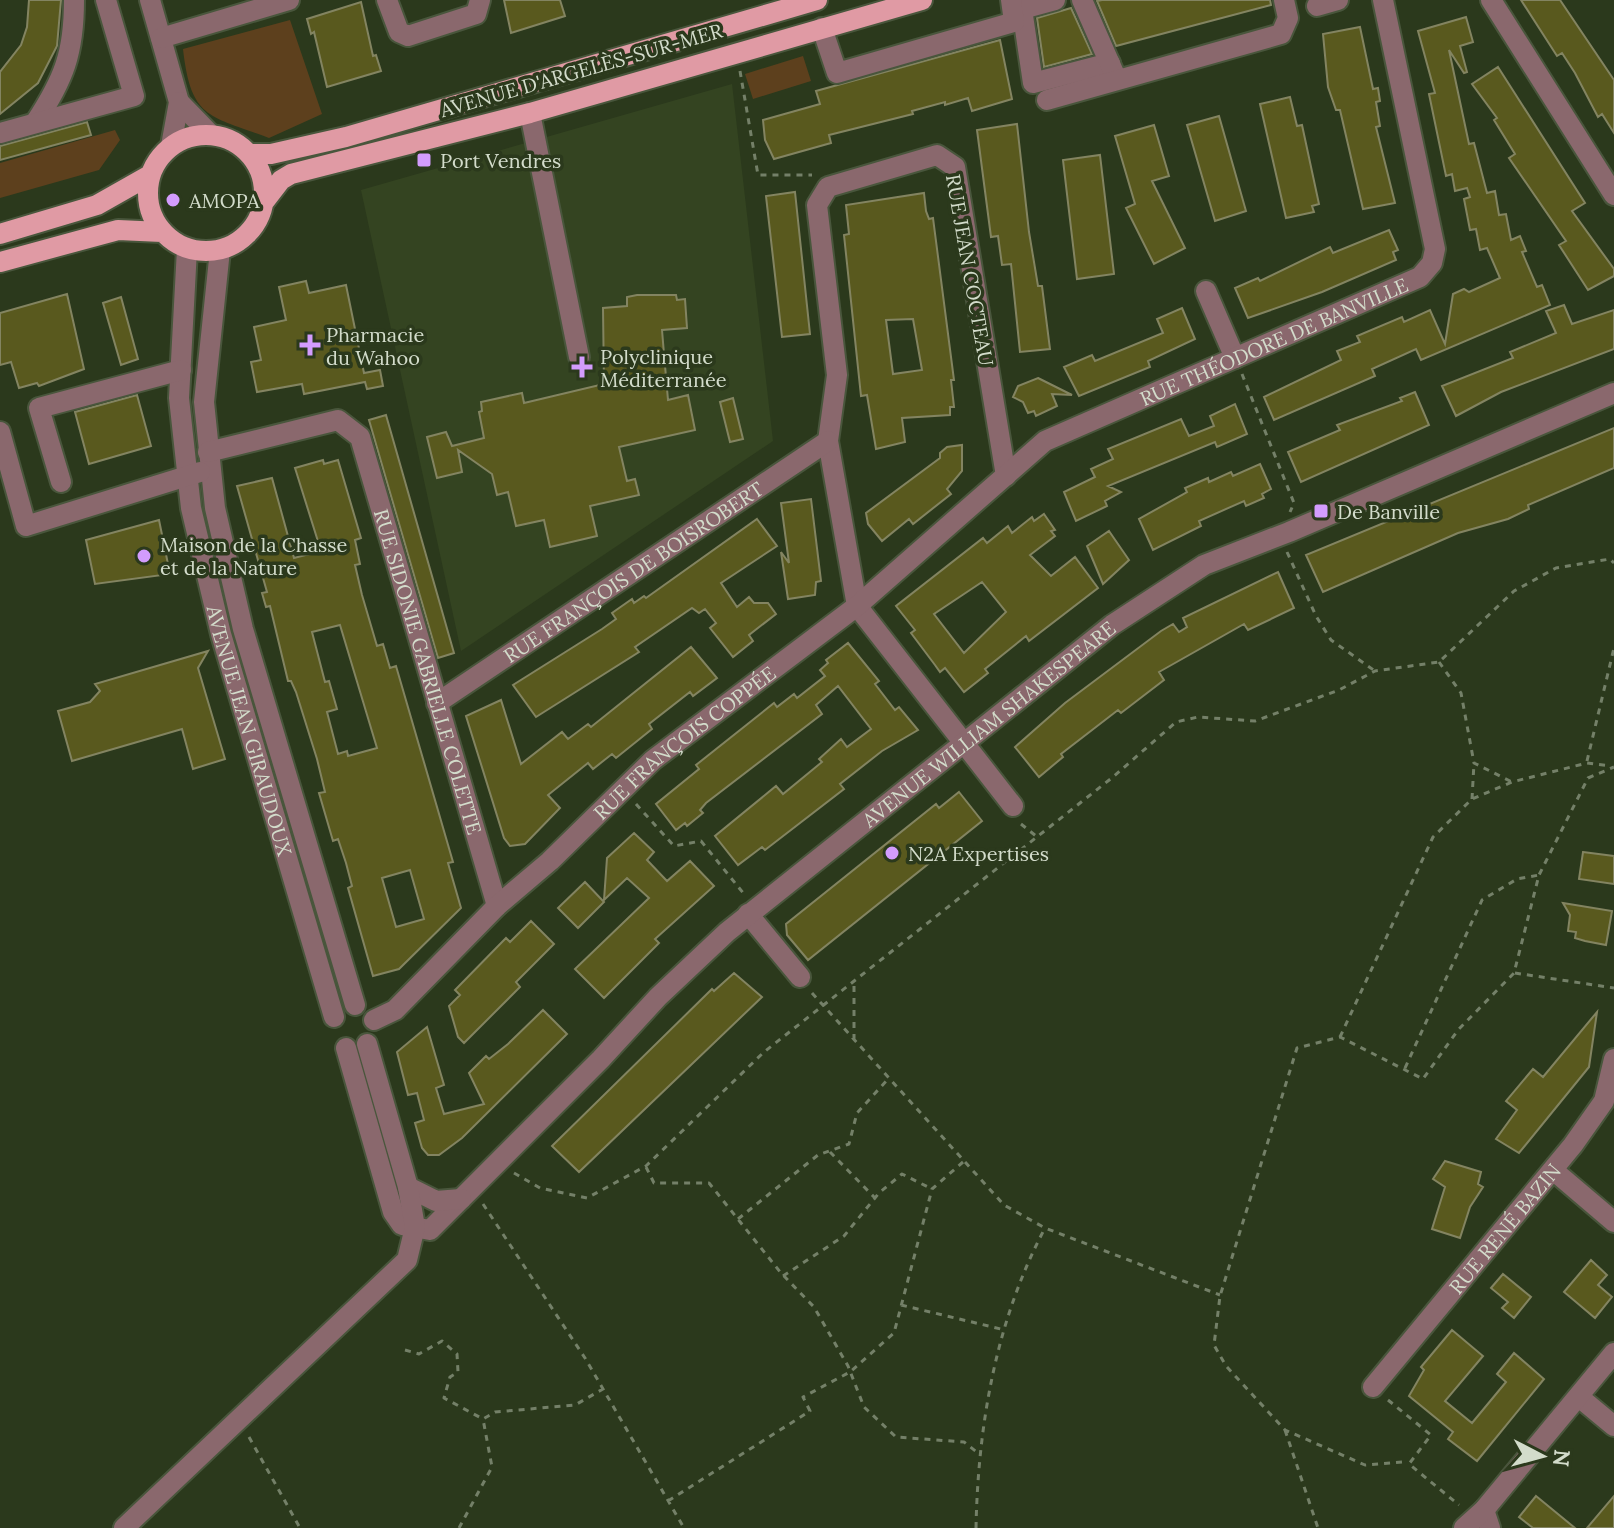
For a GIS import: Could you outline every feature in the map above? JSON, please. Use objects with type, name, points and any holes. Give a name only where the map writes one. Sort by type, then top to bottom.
[{"type":"main road","name":"AVENUE D'ARGELÈS-SUR-MER","points":[[249,154],[297,149],[346,137],[817,0]]},
{"type":"main road","name":"AVENUE D'ARGELÈS-SUR-MER","points":[[264,202],[281,180],[291,174],[530,113],[922,0]]},
{"type":"main road","points":[[0,234],[97,205],[150,175],[171,146],[197,135],[225,138],[249,154],[259,168],[264,202],[258,221],[248,234],[220,250],[187,249],[162,232],[149,205],[150,175]]},
{"type":"main road","points":[[0,262],[118,230],[162,232]]},
{"type":"street","points":[[35,123],[68,64],[74,35],[74,0]]},
{"type":"street","points":[[0,133],[134,96],[106,0]]},
{"type":"street","points":[[161,38],[289,0]]},
{"type":"street","points":[[387,0],[399,32],[408,36],[476,14],[480,0]]},
{"type":"street","points":[[822,28],[837,73],[1014,22],[1011,0]]},
{"type":"street","points":[[1055,0],[1022,9],[1033,83],[1114,71],[1281,34],[1288,18],[1284,0]]},
{"type":"street","points":[[1082,0],[1114,71]]},
{"type":"street","points":[[1317,6],[1338,0]]},
{"type":"street","name":"RUE THÉODORE DE BANVILLE","points":[[1006,476],[1045,441],[1420,277],[1432,263],[1435,249],[1383,0]]},
{"type":"street","points":[[1491,0],[1614,195]]},
{"type":"street","points":[[154,1],[179,102],[171,146]]},
{"type":"street","points":[[1047,100],[1114,71]]},
{"type":"street","points":[[179,102],[211,135]]},
{"type":"street","points":[[530,113],[579,357]]},
{"type":"street","name":"RUE JEAN COCTEAU","points":[[828,187],[937,155],[955,167],[1006,476]]},
{"type":"street","points":[[828,187],[817,205],[837,375],[828,441],[857,606],[1013,806]]},
{"type":"street","name":"AVENUE JEAN GIRAUDOUX","points":[[187,249],[179,398],[191,508],[221,634],[334,1017]]},
{"type":"street","name":"AVENUE JEAN GIRAUDOUX","points":[[220,250],[204,402],[215,508],[243,629],[355,1005]]},
{"type":"street","points":[[1206,291],[1235,358]]},
{"type":"street","points":[[61,482],[39,408],[181,370]]},
{"type":"street","name":"AVENUE WILLIAM SHAKESPEARE","points":[[415,1227],[430,1230],[658,997],[752,911],[1154,595],[1204,565],[1280,536],[1614,393]]},
{"type":"street","name":"RUE SIDONIE GABRIELLE COLETTE","points":[[209,460],[338,420],[360,437],[497,906]]},
{"type":"street","points":[[0,432],[26,526],[188,477],[209,460]]},
{"type":"street","name":"RUE FRANÇOIS DE BOISROBERT","points":[[437,703],[828,441]]},
{"type":"street","name":"RUE FRANÇOIS COPPÉE","points":[[374,1020],[395,1010],[497,906],[550,861],[653,760],[857,606],[1006,476]]},
{"type":"street","points":[[752,911],[800,977]]},
{"type":"street","points":[[124,1528],[407,1260],[415,1227],[408,1187],[367,1044],[375,1029],[374,1020],[370,1013],[355,1005],[347,1006],[334,1017],[332,1034],[346,1048],[393,1212],[402,1225],[415,1227]]},
{"type":"street","points":[[346,1048],[367,1044]]},
{"type":"street","name":"RUE RENÉ BAZIN","points":[[1373,1387],[1553,1170],[1604,1101],[1614,1059]]},
{"type":"street","points":[[1553,1170],[1614,1222]]},
{"type":"street","points":[[408,1187],[436,1201]]},
{"type":"street","points":[[415,1227],[436,1201],[466,1193]]},
{"type":"street","points":[[1478,1521],[1614,1353]]},
{"type":"street","points":[[1579,1397],[1614,1426]]},
{"type":"path","points":[[737,52],[758,175],[808,173],[828,187]]},
{"type":"path","points":[[1235,358],[1294,503],[1280,536],[1316,616],[1331,640],[1375,671]]},
{"type":"path","points":[[497,1164],[540,1188],[587,1198],[646,1166],[764,1052],[1176,722],[1198,717],[1255,721],[1339,690],[1375,671],[1439,662],[1514,591],[1556,568],[1610,559],[1614,563]]},
{"type":"path","points":[[1587,763],[1614,648]]},
{"type":"path","points":[[1439,662],[1461,693],[1474,763],[1472,799]]},
{"type":"path","points":[[1474,763],[1512,782]]},
{"type":"path","points":[[1340,1037],[1433,837],[1472,799],[1512,782],[1587,763],[1614,766]]},
{"type":"path","points":[[1402,1462],[1365,1465],[1285,1430],[1226,1366],[1214,1345],[1220,1296],[1297,1048],[1340,1037],[1423,1079],[1458,1030],[1514,973],[1539,875],[1588,778],[1614,766]]},
{"type":"path","points":[[622,790],[674,846],[701,841],[752,911]]},
{"type":"path","points":[[1405,1070],[1482,900],[1517,879],[1539,875]]},
{"type":"path","points":[[1514,973],[1614,988]]},
{"type":"path","points":[[800,977],[1004,1205],[1045,1228],[1220,1296]]},
{"type":"path","points":[[854,981],[854,1040]]},
{"type":"path","points":[[738,1219],[818,1155],[849,1144],[857,1113],[889,1078]]},
{"type":"path","points":[[829,1151],[875,1198]]},
{"type":"path","points":[[668,1501],[810,1411],[803,1397],[850,1372],[894,1333],[932,1189],[964,1161]]},
{"type":"path","points":[[646,1166],[654,1183],[709,1183],[783,1276],[814,1307],[850,1372],[864,1407],[896,1437],[964,1442],[978,1453]]},
{"type":"path","points":[[783,1276],[844,1236],[875,1198],[902,1174],[932,1189]]},
{"type":"path","points":[[466,1193],[603,1389],[684,1528]]},
{"type":"path","points":[[976,1528],[978,1453],[995,1363],[1027,1260],[1045,1228]]},
{"type":"path","points":[[901,1305],[1005,1330]]},
{"type":"path","points":[[405,1350],[419,1354],[442,1341],[457,1354],[458,1372],[450,1377],[444,1398],[483,1419]]},
{"type":"path","points":[[1373,1387],[1431,1435],[1409,1464],[1478,1521]]},
{"type":"path","points":[[483,1419],[495,1412],[575,1405],[603,1389]]},
{"type":"path","points":[[239,1419],[300,1528]]},
{"type":"path","points":[[459,1528],[492,1467],[483,1419]]},
{"type":"path","points":[[1285,1430],[1318,1528]]},
{"type":"shaded area","points":[[290,20],[322,114],[269,138],[206,111],[191,89],[183,49]]},
{"type":"shaded area","points":[[803,56],[811,81],[753,99],[745,74]]},
{"type":"shaded area","name":"Polyclinique Méditerranée","points":[[732,84],[773,441],[461,651],[361,190]]},
{"type":"shaded area","points":[[115,130],[120,140],[99,170],[0,198],[0,163]]},
{"type":"building","points":[[29,0],[61,0],[57,46],[38,83],[0,114],[0,72],[21,45],[27,27]]},
{"type":"building","points":[[504,0],[560,0],[565,16],[511,33]]},
{"type":"building","points":[[1270,0],[1271,5],[1116,46],[1097,1]]},
{"type":"building","points":[[1521,0],[1560,0],[1614,80],[1614,133],[1602,114],[1598,117],[1562,53],[1557,56]]},
{"type":"building","points":[[361,2],[373,56],[376,55],[381,71],[327,87],[314,32],[311,34],[307,19]]},
{"type":"building","points":[[1071,8],[1092,54],[1044,67],[1037,18]]},
{"type":"building","points":[[1466,17],[1473,42],[1460,46],[1467,72],[1464,73],[1449,50],[1469,144],[1474,143],[1487,193],[1495,191],[1499,215],[1506,214],[1511,240],[1520,236],[1526,251],[1522,252],[1537,287],[1542,285],[1550,305],[1421,360],[1416,349],[1372,369],[1375,376],[1274,420],[1264,397],[1341,360],[1337,351],[1360,342],[1357,336],[1402,317],[1404,322],[1430,310],[1445,344],[1453,294],[1464,289],[1469,292],[1500,278],[1487,248],[1480,250],[1476,229],[1470,230],[1464,199],[1470,197],[1467,188],[1455,191],[1452,174],[1446,176],[1429,94],[1435,93],[1418,31]]},
{"type":"building","points":[[1360,27],[1373,89],[1378,88],[1380,101],[1376,102],[1380,126],[1376,127],[1395,203],[1363,209],[1340,110],[1336,110],[1328,87],[1323,34]]},
{"type":"building","points":[[1000,40],[1012,99],[972,111],[968,98],[945,105],[945,102],[912,111],[913,114],[829,135],[831,143],[774,159],[765,140],[763,120],[820,104],[816,91]]},
{"type":"building","points":[[1498,67],[1585,203],[1572,211],[1614,269],[1614,276],[1588,290],[1559,245],[1566,241],[1509,158],[1515,154],[1494,120],[1497,118],[1472,84]]},
{"type":"building","points":[[1290,97],[1297,126],[1302,125],[1319,204],[1312,206],[1314,212],[1286,218],[1260,104]]},
{"type":"building","points":[[1219,116],[1246,211],[1215,221],[1187,125]]},
{"type":"building","points":[[87,122],[91,135],[0,160],[0,146]]},
{"type":"building","points":[[1017,124],[1029,232],[1038,286],[1042,286],[1050,349],[1020,352],[1011,264],[1002,265],[998,236],[991,237],[977,130]]},
{"type":"building","points":[[1154,125],[1169,176],[1152,181],[1185,248],[1154,264],[1126,208],[1135,204],[1115,136]]},
{"type":"building","points":[[1100,155],[1114,274],[1077,279],[1063,160]]},
{"type":"building","points":[[795,192],[810,334],[782,337],[766,196]]},
{"type":"building","points":[[924,193],[926,211],[929,219],[933,218],[954,380],[951,380],[954,407],[950,407],[950,415],[902,418],[905,442],[876,449],[867,395],[861,396],[844,235],[849,234],[846,205]],"holes":[[[913,319],[922,370],[893,374],[886,320]]]},
{"type":"building","points":[[1389,230],[1398,250],[1393,252],[1396,260],[1322,292],[1248,318],[1235,288],[1258,278],[1260,281],[1330,247],[1333,253]]},
{"type":"building","name":"Pharmacie du Wahoo","points":[[306,281],[309,293],[346,285],[364,373],[380,370],[383,386],[367,389],[365,382],[304,394],[302,384],[257,392],[251,362],[261,360],[254,327],[286,320],[279,287]]},
{"type":"building","points":[[67,294],[84,369],[39,386],[37,383],[19,388],[11,362],[0,365],[0,313]]},
{"type":"building","points":[[676,295],[677,300],[685,299],[687,328],[662,330],[668,400],[688,395],[695,430],[619,447],[627,481],[635,479],[639,495],[590,506],[597,536],[550,547],[544,520],[516,526],[508,492],[497,495],[492,474],[458,450],[462,472],[437,478],[427,437],[446,432],[452,446],[484,438],[479,412],[482,411],[481,402],[522,393],[524,403],[604,384],[603,308],[627,306],[627,297]]},
{"type":"building","points":[[121,297],[138,359],[121,365],[103,303]]},
{"type":"building","points":[[1564,305],[1572,324],[1614,310],[1614,349],[1501,392],[1456,416],[1442,386],[1513,358],[1510,352],[1556,333],[1546,311]]},
{"type":"building","points":[[1182,308],[1195,339],[1148,361],[1150,367],[1079,396],[1064,367],[1092,355],[1095,361],[1163,333],[1157,319]]},
{"type":"building","points":[[1038,378],[1072,395],[1052,394],[1057,406],[1036,416],[1034,411],[1028,413],[1023,402],[1013,397],[1018,386]]},
{"type":"building","points":[[1415,392],[1429,425],[1301,482],[1288,452],[1340,430],[1337,425],[1402,401],[1400,398]]},
{"type":"building","points":[[137,395],[151,446],[89,464],[75,412]]},
{"type":"building","points":[[733,398],[743,439],[730,442],[720,402]]},
{"type":"building","points":[[1235,404],[1247,434],[1217,447],[1215,442],[1108,486],[1121,492],[1105,501],[1107,506],[1076,521],[1064,492],[1095,477],[1091,469],[1113,459],[1108,449],[1181,419],[1189,436],[1214,426],[1210,416]]},
{"type":"building","points":[[386,415],[454,653],[438,658],[369,420]]},
{"type":"building","points":[[1614,428],[1614,468],[1528,505],[1529,509],[1508,519],[1458,533],[1323,592],[1306,555]]},
{"type":"building","points":[[962,445],[962,471],[947,489],[951,494],[913,524],[909,519],[882,541],[868,524],[866,513],[940,458],[940,453],[947,447]]},
{"type":"building","points":[[323,460],[324,464],[338,460],[361,538],[355,540],[360,564],[355,565],[362,595],[377,646],[383,644],[390,668],[396,666],[453,862],[448,863],[461,908],[399,969],[373,976],[348,888],[352,886],[346,863],[338,839],[333,841],[319,793],[325,792],[317,759],[296,692],[291,681],[288,681],[270,606],[266,607],[262,593],[267,592],[237,486],[272,478],[294,558],[321,551],[295,468]],"holes":[[[340,625],[377,748],[348,756],[347,751],[338,754],[327,712],[337,709],[329,681],[325,682],[312,632]],[[410,870],[424,919],[396,927],[382,878]]]},
{"type":"building","points":[[1260,464],[1271,489],[1262,494],[1264,498],[1246,506],[1244,501],[1199,521],[1201,526],[1153,550],[1139,519],[1187,492],[1185,488],[1231,472],[1233,476]]},
{"type":"building","points":[[811,499],[821,581],[816,582],[815,595],[788,599],[781,552],[789,563],[781,503]]},
{"type":"building","points":[[1044,514],[1055,530],[1051,531],[1055,536],[1030,555],[1051,576],[1075,557],[1098,588],[1029,641],[1026,636],[985,669],[988,673],[964,692],[945,668],[940,672],[911,633],[915,630],[896,606],[983,538],[987,543],[1008,526],[1012,533],[1032,517],[1034,521]],"holes":[[[982,582],[1006,612],[964,653],[934,614]]]},
{"type":"building","points":[[757,519],[777,546],[721,583],[737,607],[749,597],[754,603],[768,603],[776,614],[749,635],[753,641],[733,657],[710,628],[716,623],[705,609],[699,613],[692,608],[635,647],[639,652],[536,717],[513,685],[616,619],[612,613],[632,599],[634,603],[644,596],[646,598]]},
{"type":"building","name":"Maison de la Chasse et de la Nature","points":[[159,520],[170,574],[95,584],[86,540]]},
{"type":"building","points":[[1109,531],[1129,560],[1103,584],[1087,546]]},
{"type":"building","points":[[1278,572],[1294,608],[1248,630],[1244,624],[1159,672],[1164,680],[1121,713],[1118,710],[1061,754],[1063,757],[1039,777],[1015,747],[1065,703],[1161,631],[1173,624],[1179,632],[1187,627],[1183,618]]},
{"type":"building","points":[[848,643],[879,681],[875,684],[895,710],[899,707],[918,730],[882,751],[840,784],[844,789],[765,850],[762,847],[738,865],[715,836],[776,786],[783,794],[822,762],[819,759],[841,739],[847,747],[871,729],[838,686],[816,705],[822,714],[706,803],[700,810],[703,813],[687,826],[685,823],[676,830],[656,804],[699,769],[696,765],[774,703],[777,707],[794,694],[797,698],[825,676],[820,670],[828,663],[826,660]]},
{"type":"building","points":[[691,647],[717,678],[693,696],[690,692],[649,724],[652,729],[616,758],[612,754],[593,769],[588,763],[548,795],[560,808],[525,844],[510,846],[504,838],[466,716],[501,700],[521,764],[562,732],[568,739],[588,724],[591,727]]},
{"type":"building","points":[[208,651],[198,668],[225,759],[193,769],[182,729],[72,761],[58,711],[90,702],[100,691],[95,684]]},
{"type":"building","points":[[959,792],[982,821],[808,960],[787,935],[786,924],[936,804],[939,808]]},
{"type":"building","points":[[634,833],[654,852],[647,860],[667,881],[690,861],[714,886],[655,939],[659,943],[604,998],[575,969],[649,898],[627,878],[604,900],[607,858]]},
{"type":"building","points":[[1583,852],[1614,856],[1614,884],[1579,879]]},
{"type":"building","points":[[585,882],[604,902],[578,928],[558,908]]},
{"type":"building","points":[[1563,903],[1612,911],[1606,945],[1575,938],[1576,932],[1568,931],[1570,915]]},
{"type":"building","points":[[531,921],[554,944],[516,982],[520,987],[464,1043],[458,1037],[449,1006],[460,995],[455,990],[506,938],[510,942]]},
{"type":"building","points":[[734,973],[762,997],[579,1172],[552,1146],[712,989],[714,991]]},
{"type":"building","points":[[543,1010],[567,1034],[462,1138],[439,1155],[428,1155],[422,1148],[415,1123],[424,1120],[417,1093],[408,1095],[397,1052],[427,1027],[444,1085],[436,1088],[444,1114],[484,1104],[469,1073],[486,1056],[489,1059],[508,1044]]},
{"type":"building","points":[[1597,1012],[1589,1067],[1519,1153],[1496,1139],[1517,1110],[1506,1101],[1533,1069],[1543,1077]]},
{"type":"building","points":[[1445,1161],[1481,1172],[1478,1184],[1483,1187],[1470,1207],[1460,1238],[1432,1229],[1445,1187],[1433,1179]]},
{"type":"building","points":[[1591,1260],[1607,1275],[1598,1285],[1612,1297],[1595,1318],[1564,1292]]},
{"type":"building","points":[[1503,1274],[1531,1297],[1514,1318],[1502,1308],[1508,1302],[1491,1288]]},
{"type":"building","points":[[1452,1330],[1483,1356],[1445,1401],[1472,1423],[1506,1382],[1497,1374],[1514,1353],[1544,1379],[1477,1461],[1448,1439],[1453,1432],[1409,1396],[1424,1370],[1421,1367]]},
{"type":"building","points":[[1536,1496],[1575,1528],[1533,1528],[1519,1517]]},
{"type":"building","points":[[1614,1496],[1614,1528],[1587,1528]]},
{"type":"place","name":"Port Vendres","points":[[424,160]]},
{"type":"place","name":"AMOPA","points":[[173,200]]},
{"type":"place","name":"Pharmacie du Wahoo","points":[[310,345]]},
{"type":"place","name":"Polyclinique Méditerranée","points":[[582,367]]},
{"type":"place","name":"De Banville","points":[[1321,511]]},
{"type":"place","name":"Maison de la Chasse et de la Nature","points":[[144,556]]},
{"type":"place","name":"N2A Expertises","points":[[892,853]]}]
